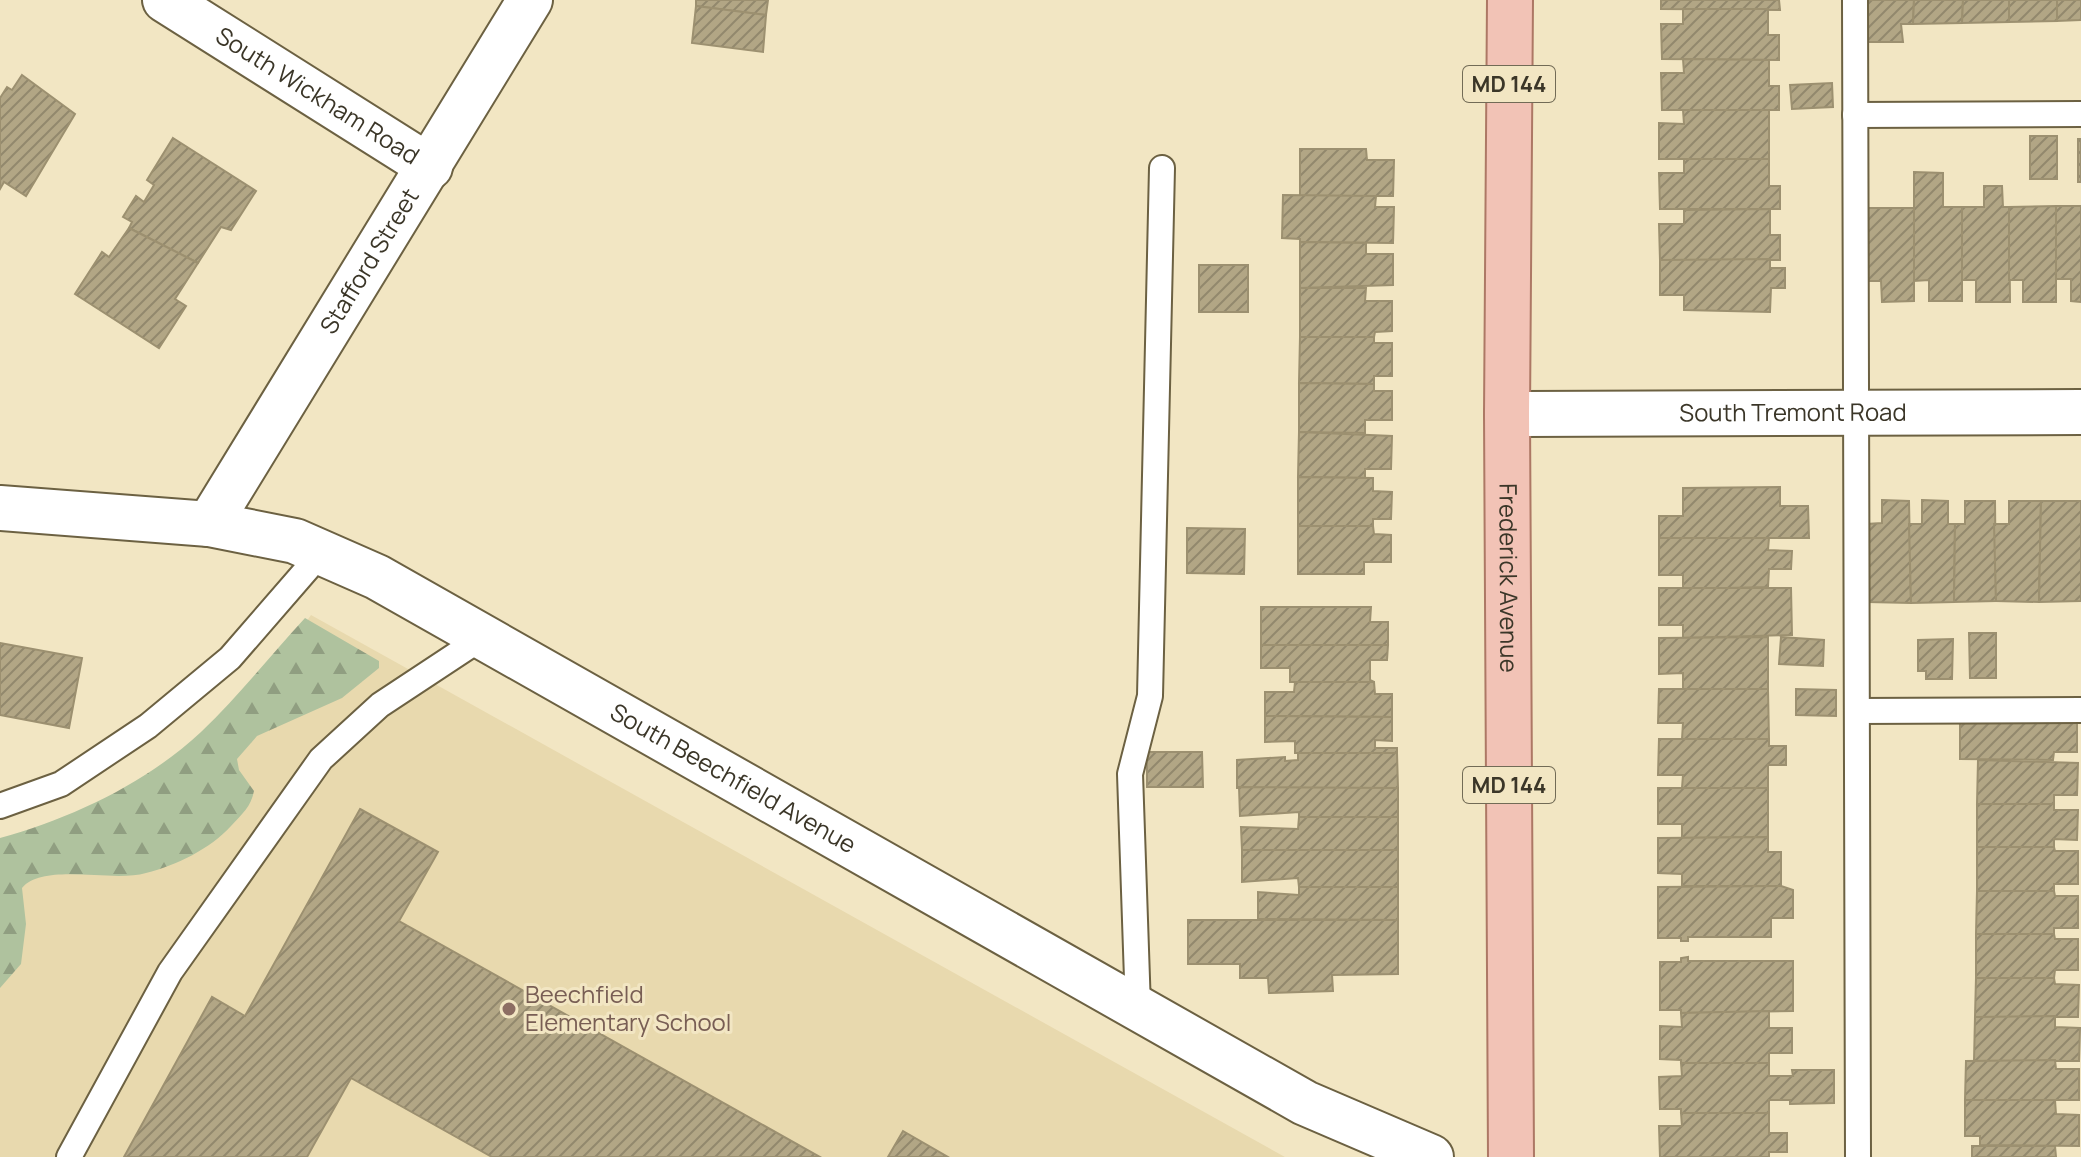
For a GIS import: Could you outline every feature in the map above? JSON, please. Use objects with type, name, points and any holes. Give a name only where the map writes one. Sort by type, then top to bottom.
[{"type":"main road","name":"Frederick Avenue","points":[[1510,0],[1507,414],[1511,1157]]},
{"type":"street","name":"South Wickham Road","points":[[165,0],[430,167]]},
{"type":"street","name":"Stafford Street","points":[[209,524],[530,0]]},
{"type":"street","name":"South Tremont Road","points":[[1507,414],[2081,412]]},
{"type":"street","name":"South Beechfield Avenue","points":[[0,508],[209,524],[295,541],[322,552],[377,577],[1305,1103],[1431,1157]]},
{"type":"lane","points":[[1855,0],[1858,1157]]},
{"type":"lane","points":[[1855,115],[2081,114]]},
{"type":"lane","points":[[1138,1008],[1130,774],[1150,696],[1162,168]]},
{"type":"lane","points":[[0,806],[61,784],[148,726],[230,658],[322,552]]},
{"type":"lane","points":[[69,1157],[170,972],[321,759],[380,705],[483,637]]},
{"type":"lane","points":[[1857,711],[2081,710]]},
{"type":"shaded area","name":"Beechfield Elementary School","points":[[311,615],[1285,1157],[0,1157],[0,860],[191,786]]},
{"type":"green space","points":[[305,618],[379,661],[379,668],[342,698],[257,736],[237,759],[239,770],[254,791],[251,802],[223,834],[203,849],[181,861],[146,873],[115,876],[62,874],[32,880],[22,888],[26,924],[21,964],[0,988],[0,838],[80,809],[156,768],[215,719]]},
{"type":"building","points":[[696,0],[768,0],[766,15],[696,6]]},
{"type":"building","points":[[1661,0],[1779,0],[1780,10],[1661,9]]},
{"type":"building","points":[[1866,0],[1914,0],[1913,24],[1901,24],[1903,42],[1866,42]]},
{"type":"building","points":[[1914,0],[1963,0],[1962,23],[1913,24]]},
{"type":"building","points":[[1963,0],[2009,0],[2009,22],[1962,23]]},
{"type":"building","points":[[2009,0],[2057,0],[2057,21],[2009,22]]},
{"type":"building","points":[[2057,0],[2081,0],[2081,20],[2057,21]]},
{"type":"building","points":[[696,6],[766,15],[763,52],[692,43]]},
{"type":"building","points":[[1683,9],[1768,9],[1768,35],[1779,35],[1779,60],[1662,59],[1661,24],[1683,24]]},
{"type":"building","points":[[1683,59],[1769,60],[1769,86],[1779,86],[1779,110],[1662,110],[1661,73],[1684,73]]},
{"type":"building","points":[[22,75],[75,114],[26,196],[4,182],[0,189],[0,98],[7,87],[12,90]]},
{"type":"building","points":[[1832,83],[1833,107],[1792,109],[1790,85]]},
{"type":"building","points":[[1683,110],[1769,110],[1769,159],[1659,159],[1659,123],[1684,124]]},
{"type":"building","points":[[2030,136],[2057,136],[2057,179],[2030,179]]},
{"type":"building","points":[[173,138],[256,191],[231,230],[221,227],[198,263],[129,228],[132,222],[123,217],[136,196],[144,202],[154,185],[147,180]]},
{"type":"building","points":[[2078,139],[2081,139],[2081,182],[2078,182]]},
{"type":"building","points":[[1300,149],[1366,149],[1367,160],[1394,160],[1393,196],[1300,196]]},
{"type":"building","points":[[1684,159],[1769,159],[1769,186],[1780,186],[1780,209],[1660,209],[1659,173],[1684,173]]},
{"type":"building","points":[[1914,172],[1943,173],[1943,207],[1962,207],[1962,301],[1929,301],[1929,280],[1914,281]]},
{"type":"building","points":[[1984,186],[2002,186],[2003,207],[2009,207],[2010,302],[1976,302],[1976,280],[1962,280],[1962,207],[1984,207]]},
{"type":"building","points":[[1283,195],[1376,196],[1375,207],[1394,207],[1393,243],[1300,242],[1300,239],[1282,238]]},
{"type":"building","points":[[2056,206],[2056,302],[2023,302],[2023,280],[2009,280],[2009,207]]},
{"type":"building","points":[[2056,206],[2081,206],[2081,302],[2071,301],[2071,279],[2056,279]]},
{"type":"building","points":[[1866,208],[1914,208],[1914,301],[1882,302],[1881,281],[1867,281]]},
{"type":"building","points":[[1770,209],[1770,235],[1780,235],[1780,260],[1660,260],[1659,224],[1684,224],[1684,210]]},
{"type":"building","points":[[129,228],[198,263],[175,299],[186,306],[159,348],[75,294],[102,252],[109,257]]},
{"type":"building","points":[[1300,242],[1366,243],[1366,254],[1393,254],[1393,285],[1300,288]]},
{"type":"building","points":[[1770,259],[1770,268],[1785,268],[1785,288],[1771,288],[1770,312],[1684,310],[1684,295],[1660,295],[1660,260]]},
{"type":"building","points":[[1199,265],[1248,265],[1248,312],[1199,312]]},
{"type":"building","points":[[1300,288],[1366,288],[1365,301],[1392,301],[1392,331],[1375,332],[1374,337],[1300,337]]},
{"type":"building","points":[[1300,337],[1374,337],[1374,343],[1392,343],[1392,376],[1374,376],[1374,384],[1299,383]]},
{"type":"building","points":[[1299,383],[1374,384],[1374,391],[1392,391],[1392,420],[1365,420],[1365,433],[1299,432]]},
{"type":"building","points":[[1299,432],[1392,436],[1391,469],[1365,469],[1365,478],[1298,477]]},
{"type":"building","points":[[1298,477],[1373,478],[1373,491],[1392,492],[1391,519],[1373,519],[1373,526],[1298,526]]},
{"type":"building","points":[[1780,487],[1780,506],[1808,506],[1809,538],[1659,538],[1659,516],[1683,516],[1683,488]]},
{"type":"building","points":[[1882,500],[1909,501],[1911,603],[1868,602],[1867,524],[1882,523]]},
{"type":"building","points":[[1922,500],[1948,501],[1948,524],[1955,524],[1954,602],[1911,603],[1909,524],[1922,524]]},
{"type":"building","points":[[1965,501],[1995,501],[1996,601],[1954,602],[1955,524],[1965,524]]},
{"type":"building","points":[[2009,501],[2041,501],[2039,602],[1996,601],[1994,524],[2009,524]]},
{"type":"building","points":[[2041,501],[2081,501],[2081,601],[2039,602]]},
{"type":"building","points":[[1298,526],[1373,526],[1374,534],[1391,535],[1391,562],[1364,562],[1364,574],[1298,574]]},
{"type":"building","points":[[1187,528],[1245,529],[1244,574],[1187,573]]},
{"type":"building","points":[[1659,538],[1769,538],[1768,550],[1792,551],[1791,569],[1769,569],[1768,587],[1683,589],[1683,575],[1659,575]]},
{"type":"building","points":[[1659,588],[1791,588],[1792,635],[1683,638],[1683,625],[1659,625]]},
{"type":"building","points":[[1261,607],[1371,607],[1370,622],[1388,622],[1388,645],[1261,645]]},
{"type":"building","points":[[1969,633],[1996,633],[1996,678],[1970,678]]},
{"type":"building","points":[[1768,637],[1768,689],[1683,689],[1683,673],[1659,674],[1659,638]]},
{"type":"building","points":[[1781,637],[1824,640],[1823,666],[1779,664]]},
{"type":"building","points":[[1953,639],[1952,679],[1926,679],[1926,671],[1918,671],[1918,640]]},
{"type":"building","points":[[0,643],[82,658],[69,728],[0,715]]},
{"type":"building","points":[[1261,645],[1388,645],[1387,660],[1370,660],[1370,680],[1374,682],[1290,682],[1290,668],[1261,668]]},
{"type":"building","points":[[1295,682],[1374,682],[1375,694],[1392,694],[1392,717],[1265,716],[1265,692],[1294,692]]},
{"type":"building","points":[[1659,689],[1768,689],[1769,739],[1682,739],[1683,723],[1658,723]]},
{"type":"building","points":[[1796,689],[1836,690],[1836,716],[1796,715]]},
{"type":"building","points":[[1265,716],[1392,717],[1392,741],[1375,740],[1375,748],[1397,748],[1397,753],[1295,753],[1295,741],[1265,742]]},
{"type":"building","points":[[2077,720],[2077,752],[2054,752],[2053,760],[1960,759],[1960,721]]},
{"type":"building","points":[[1659,739],[1769,739],[1769,746],[1786,746],[1786,765],[1768,765],[1768,788],[1682,788],[1683,775],[1658,775]]},
{"type":"building","points":[[1147,752],[1202,752],[1203,787],[1147,787]]},
{"type":"building","points":[[1298,753],[1397,753],[1398,788],[1237,788],[1237,760],[1285,757],[1285,761],[1298,760]]},
{"type":"building","points":[[1978,760],[2078,763],[2077,795],[2054,795],[2054,804],[1977,804]]},
{"type":"building","points":[[1239,787],[1398,788],[1398,817],[1299,817],[1299,812],[1240,816]]},
{"type":"building","points":[[1658,788],[1768,788],[1768,837],[1682,838],[1682,824],[1658,824]]},
{"type":"building","points":[[1977,804],[2054,804],[2054,810],[2078,810],[2077,840],[2054,839],[2054,847],[1977,847]]},
{"type":"building","points":[[360,809],[438,852],[399,921],[820,1157],[492,1157],[351,1078],[307,1157],[124,1157],[212,997],[245,1016]]},
{"type":"building","points":[[1299,817],[1398,817],[1398,850],[1242,850],[1241,827],[1298,829]]},
{"type":"building","points":[[1768,837],[1768,852],[1781,852],[1781,886],[1682,886],[1682,874],[1658,873],[1658,838]]},
{"type":"building","points":[[1977,847],[2054,847],[2055,851],[2078,851],[2078,884],[2054,884],[2054,891],[1977,891]]},
{"type":"building","points":[[1242,850],[1398,850],[1398,887],[1299,887],[1298,878],[1242,882]]},
{"type":"building","points":[[1781,886],[1793,890],[1793,918],[1771,918],[1771,937],[1688,937],[1688,941],[1658,938],[1658,887]]},
{"type":"building","points":[[1299,887],[1398,887],[1398,920],[1258,919],[1258,892],[1299,895]]},
{"type":"building","points":[[1977,891],[2054,891],[2055,896],[2078,896],[2078,928],[2054,928],[2054,934],[1976,934]]},
{"type":"building","points":[[1188,920],[1398,920],[1398,974],[1332,975],[1333,991],[1269,993],[1268,978],[1240,978],[1240,964],[1188,964]]},
{"type":"building","points":[[1976,934],[2054,934],[2055,939],[2078,939],[2078,970],[2055,970],[2054,978],[1976,978]]},
{"type":"building","points":[[1688,957],[1688,961],[1793,961],[1793,1011],[1681,1013],[1681,1010],[1660,1010],[1660,962],[1681,962],[1681,958]]},
{"type":"building","points":[[1976,978],[2054,978],[2055,984],[2079,985],[2078,1017],[1975,1017]]},
{"type":"building","points":[[1769,1011],[1769,1028],[1792,1028],[1792,1053],[1769,1053],[1769,1063],[1681,1063],[1681,1060],[1660,1059],[1660,1026],[1682,1027],[1681,1013]]},
{"type":"building","points":[[2055,1016],[2055,1027],[2080,1028],[2079,1061],[1974,1061],[1975,1017]]},
{"type":"building","points":[[2055,1060],[2056,1069],[2079,1069],[2079,1100],[1965,1100],[1966,1061]]},
{"type":"building","points":[[1681,1063],[1769,1063],[1769,1076],[1793,1076],[1792,1070],[1834,1070],[1834,1103],[1790,1104],[1790,1100],[1769,1100],[1769,1113],[1681,1113],[1681,1109],[1660,1109],[1659,1077],[1682,1076]]},
{"type":"building","points":[[1965,1100],[2055,1100],[2056,1114],[2079,1115],[2079,1146],[1980,1145],[1980,1136],[1965,1136]]},
{"type":"building","points":[[1681,1113],[1769,1113],[1769,1133],[1787,1133],[1787,1152],[1769,1152],[1769,1157],[1660,1157],[1659,1126],[1682,1126]]},
{"type":"building","points":[[903,1131],[948,1157],[888,1157]]},
{"type":"building","points":[[1972,1146],[2055,1146],[2056,1157],[1972,1157]]},
{"type":"place","name":"Beechfield Elementary School","points":[[509,1009]]}]
